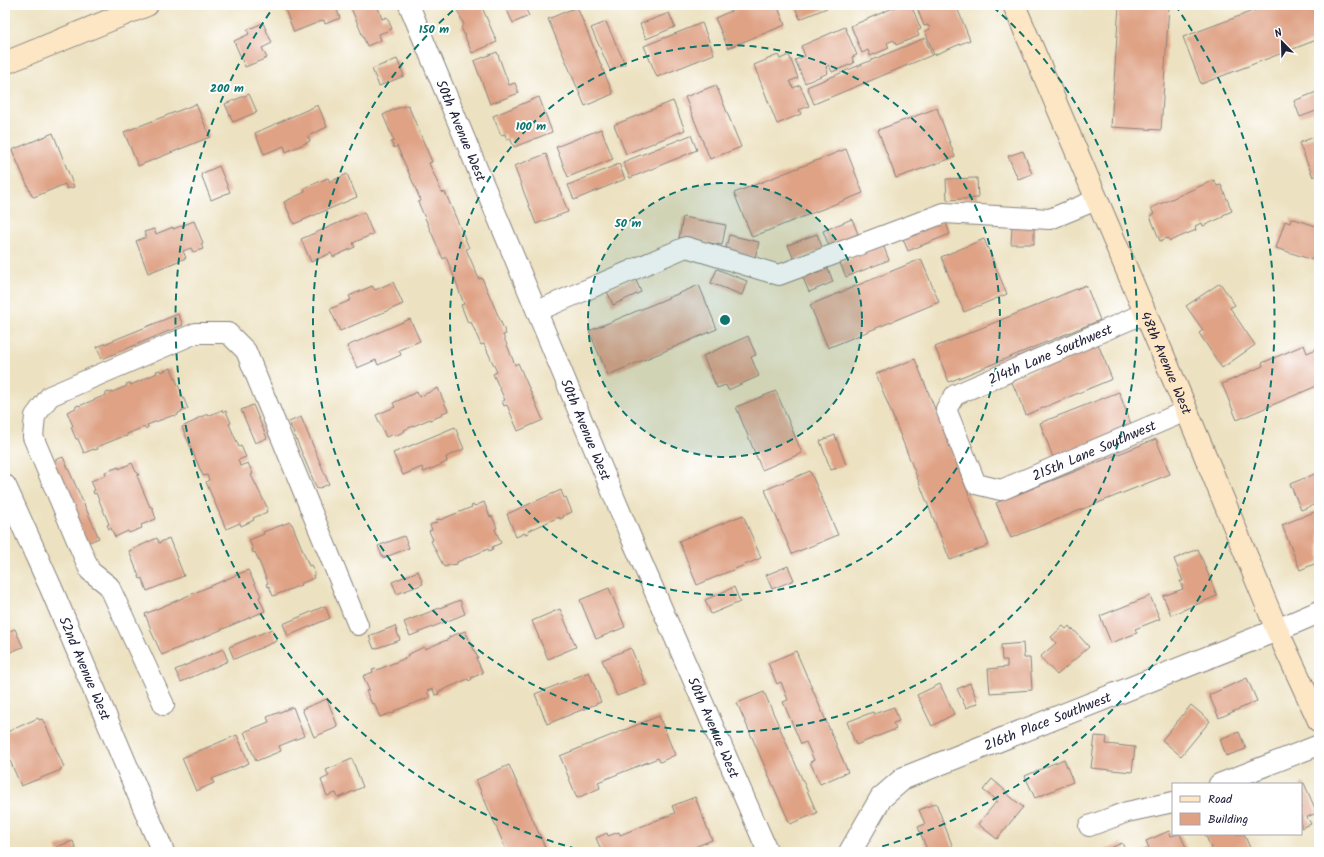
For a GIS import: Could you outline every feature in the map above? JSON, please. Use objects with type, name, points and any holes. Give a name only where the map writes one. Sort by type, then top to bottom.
[{"type":"main road","points":[[5,63],[147,5]]},
{"type":"main road","name":"48th Avenue West","points":[[1014,5],[1145,313],[1277,630],[1319,721]]},
{"type":"street","name":"50th Avenue West","points":[[409,5],[630,535],[768,852]]},
{"type":"street","points":[[537,311],[686,247],[779,275],[944,213],[1050,219],[1096,200]]},
{"type":"street","name":"214th Lane Southwest","points":[[1001,490],[976,484],[946,409],[955,394],[1145,313]]},
{"type":"street","points":[[164,705],[110,586],[90,571],[33,437],[35,416],[50,396],[196,333],[228,333],[246,351],[358,625]]},
{"type":"street","name":"215th Lane Southwest","points":[[1001,490],[1186,411]]},
{"type":"street","name":"52nd Avenue West","points":[[5,486],[9,508],[51,588],[163,852]]},
{"type":"street","name":"216th Place Southwest","points":[[850,852],[881,798],[904,778],[1319,612]]},
{"type":"street","points":[[1222,783],[1319,745]]},
{"type":"street","points":[[1089,826],[1127,812],[1172,802]]},
{"type":"building","points":[[287,5],[335,5],[340,18],[325,24],[324,20],[294,32],[284,7]]},
{"type":"building","points":[[358,5],[377,5],[382,19],[387,17],[392,29],[379,34],[381,40],[367,46],[351,8]]},
{"type":"building","points":[[455,5],[481,5],[497,42],[472,53],[461,27],[464,25]]},
{"type":"building","points":[[524,5],[529,16],[513,23],[505,6]]},
{"type":"building","points":[[745,5],[777,5],[785,25],[728,48],[715,18]]},
{"type":"building","points":[[794,5],[834,5],[800,19]]},
{"type":"building","points":[[900,5],[911,5],[921,29],[917,31],[919,36],[896,45],[894,40],[887,43],[889,48],[870,56],[868,50],[862,53],[851,26]]},
{"type":"building","points":[[916,5],[956,5],[970,40],[934,55],[925,31],[930,29],[928,25],[924,26]]},
{"type":"building","points":[[1119,5],[1169,5],[1161,130],[1111,127]]},
{"type":"building","points":[[1269,5],[1319,5],[1319,39],[1201,84],[1183,37]]},
{"type":"building","points":[[577,7],[613,94],[585,106],[548,19]]},
{"type":"building","points":[[669,13],[675,27],[646,39],[640,24]]},
{"type":"building","points":[[606,22],[625,64],[610,70],[591,28]]},
{"type":"building","points":[[263,23],[272,43],[262,48],[267,58],[245,67],[234,41],[249,34],[247,30]]},
{"type":"building","points":[[702,23],[714,54],[657,77],[644,46]]},
{"type":"building","points":[[845,27],[857,55],[852,57],[854,63],[832,72],[829,65],[826,67],[828,73],[805,83],[795,60],[805,56],[801,46]]},
{"type":"building","points":[[925,38],[932,55],[814,104],[807,87]]},
{"type":"building","points":[[497,52],[509,85],[515,83],[519,93],[490,104],[474,61]]},
{"type":"building","points":[[778,55],[780,59],[789,55],[798,78],[790,81],[793,88],[800,85],[809,106],[799,110],[801,114],[777,124],[754,65]]},
{"type":"building","points":[[397,59],[404,76],[379,86],[372,69]]},
{"type":"building","points":[[716,85],[741,147],[710,159],[685,97]]},
{"type":"building","points":[[1319,91],[1319,110],[1300,117],[1294,101]]},
{"type":"building","points":[[249,94],[257,112],[233,122],[225,104]]},
{"type":"building","points":[[539,97],[552,132],[514,147],[510,138],[507,140],[505,134],[501,135],[493,116]]},
{"type":"building","points":[[673,101],[685,130],[626,154],[614,125]]},
{"type":"building","points":[[196,104],[210,137],[138,166],[124,132]]},
{"type":"building","points":[[318,105],[327,127],[308,136],[310,141],[286,152],[284,146],[264,154],[255,133]]},
{"type":"building","points":[[408,105],[432,162],[429,163],[442,193],[445,192],[469,248],[466,249],[479,279],[482,278],[506,334],[503,335],[515,365],[518,363],[543,420],[518,431],[507,405],[504,406],[502,401],[505,400],[493,374],[497,372],[484,344],[481,345],[471,322],[468,323],[461,305],[464,304],[446,257],[443,259],[418,202],[421,201],[397,146],[394,148],[391,142],[394,141],[383,115]]},
{"type":"building","points":[[937,108],[955,157],[896,178],[878,130]]},
{"type":"building","points":[[601,129],[613,159],[568,177],[556,147]]},
{"type":"building","points":[[53,133],[74,187],[67,189],[65,184],[34,197],[32,196],[12,150]]},
{"type":"building","points":[[691,135],[697,150],[630,178],[623,162]]},
{"type":"building","points":[[1319,135],[1319,174],[1313,177],[1299,143]]},
{"type":"building","points":[[846,149],[863,193],[752,237],[734,193]]},
{"type":"building","points":[[1023,151],[1032,174],[1018,179],[1008,156]]},
{"type":"building","points":[[546,154],[568,212],[536,224],[514,166]]},
{"type":"building","points":[[619,164],[625,179],[574,200],[568,185]]},
{"type":"building","points":[[219,166],[230,192],[211,200],[201,174]]},
{"type":"building","points":[[347,174],[357,197],[294,224],[284,202],[305,192],[304,188],[328,178],[330,182]]},
{"type":"building","points":[[977,178],[978,198],[947,200],[946,179]]},
{"type":"building","points":[[1214,180],[1217,186],[1221,185],[1232,211],[1203,226],[1202,223],[1195,226],[1196,230],[1170,241],[1167,238],[1160,241],[1150,216],[1154,214],[1151,208]]},
{"type":"building","points":[[364,212],[373,234],[353,243],[355,247],[333,257],[331,253],[311,262],[301,239]]},
{"type":"building","points":[[683,217],[726,225],[722,245],[679,238]]},
{"type":"building","points":[[1291,218],[1319,227],[1319,262],[1276,248],[1285,221],[1290,223]]},
{"type":"building","points":[[852,219],[858,234],[829,246],[823,231]]},
{"type":"building","points":[[945,220],[950,234],[908,251],[902,237]]},
{"type":"building","points":[[194,221],[203,243],[201,244],[203,249],[193,252],[191,248],[183,251],[186,258],[148,273],[136,241],[146,237],[144,232],[154,229],[156,234]]},
{"type":"building","points":[[1012,226],[1034,226],[1034,244],[1011,244]]},
{"type":"building","points":[[817,234],[823,249],[794,260],[788,245]]},
{"type":"building","points":[[729,235],[759,242],[755,258],[725,251]]},
{"type":"building","points":[[984,239],[1007,294],[964,312],[941,257]]},
{"type":"building","points":[[883,245],[889,260],[846,277],[840,263]]},
{"type":"building","points":[[921,259],[939,302],[828,348],[810,305]]},
{"type":"building","points":[[828,268],[833,282],[809,292],[803,278]]},
{"type":"building","points":[[717,269],[747,281],[742,295],[711,283]]},
{"type":"building","points":[[635,278],[641,292],[613,305],[607,291]]},
{"type":"building","points":[[393,282],[403,304],[340,331],[330,309],[351,300],[349,296],[372,286],[375,290]]},
{"type":"building","points":[[1220,283],[1235,305],[1230,308],[1255,345],[1222,368],[1199,333],[1203,330],[1186,306]]},
{"type":"building","points":[[699,285],[717,329],[608,375],[589,331]]},
{"type":"building","points":[[1086,285],[1100,320],[949,382],[935,347]]},
{"type":"building","points":[[178,314],[183,325],[102,359],[97,347]]},
{"type":"building","points":[[410,319],[420,341],[399,350],[401,355],[378,365],[376,360],[357,368],[347,346]]},
{"type":"building","points":[[748,336],[756,355],[751,357],[759,376],[728,390],[726,385],[717,388],[703,356]]},
{"type":"building","points":[[1098,344],[1112,379],[1026,415],[1011,380]]},
{"type":"building","points":[[1304,345],[1307,353],[1319,348],[1319,385],[1237,420],[1222,384],[1263,366],[1262,363]]},
{"type":"building","points":[[915,359],[989,545],[950,560],[876,374]]},
{"type":"building","points":[[171,368],[188,409],[178,413],[178,415],[174,415],[147,425],[148,427],[145,429],[144,427],[127,434],[127,436],[97,447],[98,449],[84,453],[71,427],[73,426],[67,412],[76,408],[76,406],[106,395],[106,393],[110,393],[127,386],[126,384],[130,383],[131,385],[157,373],[156,371],[160,370],[161,372]]},
{"type":"building","points":[[438,388],[448,411],[442,413],[443,415],[404,430],[405,431],[395,436],[394,434],[386,437],[376,415],[395,407],[393,403],[417,392],[419,397]]},
{"type":"building","points":[[776,391],[802,453],[762,470],[736,407]]},
{"type":"building","points":[[1119,392],[1132,427],[1053,457],[1040,423]]},
{"type":"building","points":[[253,405],[267,438],[255,443],[241,410]]},
{"type":"building","points":[[222,410],[223,412],[226,411],[231,423],[229,424],[239,447],[241,446],[246,457],[238,460],[240,466],[248,463],[253,474],[251,475],[268,509],[266,510],[267,512],[253,518],[254,520],[241,526],[240,523],[226,529],[206,482],[209,480],[207,475],[203,476],[182,427],[197,420],[196,419]]},
{"type":"building","points":[[301,417],[329,484],[317,489],[289,422]]},
{"type":"building","points":[[455,427],[464,449],[446,457],[447,462],[424,472],[422,467],[403,475],[393,453]]},
{"type":"building","points":[[835,435],[846,465],[831,470],[820,441]]},
{"type":"building","points":[[1156,439],[1170,474],[1011,538],[996,503]]},
{"type":"building","points":[[63,457],[99,538],[87,543],[51,462]]},
{"type":"building","points":[[132,463],[139,475],[137,476],[156,519],[141,525],[142,528],[129,533],[128,531],[115,537],[111,528],[109,529],[107,525],[109,524],[96,493],[94,494],[93,491],[95,490],[91,481],[106,475],[105,472],[119,467],[119,469]]},
{"type":"building","points":[[810,471],[838,535],[792,554],[765,490]]},
{"type":"building","points":[[1317,473],[1319,479],[1319,503],[1301,510],[1290,484]]},
{"type":"building","points":[[561,490],[564,498],[566,497],[572,512],[560,519],[559,517],[528,531],[529,533],[516,537],[507,514]]},
{"type":"building","points":[[484,502],[490,517],[492,516],[497,528],[495,529],[501,543],[492,547],[493,549],[489,551],[488,549],[457,562],[457,564],[444,567],[431,541],[433,540],[429,531],[432,530],[430,525],[437,522],[436,520],[440,520],[472,507],[471,506]]},
{"type":"building","points":[[1319,510],[1319,562],[1300,570],[1282,525]]},
{"type":"building","points":[[743,515],[761,558],[697,585],[679,541]]},
{"type":"building","points":[[290,522],[309,566],[311,565],[315,574],[313,575],[314,578],[300,584],[301,585],[273,596],[269,586],[268,587],[266,584],[268,583],[255,552],[253,553],[249,540],[264,534],[263,532]]},
{"type":"building","points":[[404,536],[409,548],[383,558],[378,546]]},
{"type":"building","points":[[157,538],[159,543],[169,538],[184,576],[147,591],[142,578],[140,579],[129,551]]},
{"type":"building","points":[[1198,549],[1217,596],[1171,615],[1163,596],[1183,589],[1180,581],[1183,581],[1174,559]]},
{"type":"building","points":[[788,566],[794,580],[772,589],[766,575]]},
{"type":"building","points":[[248,570],[261,596],[259,597],[265,611],[162,655],[145,614]]},
{"type":"building","points":[[418,571],[423,584],[397,594],[392,582]]},
{"type":"building","points":[[734,587],[740,602],[711,614],[705,600]]},
{"type":"building","points":[[609,588],[625,627],[596,639],[580,600]]},
{"type":"building","points":[[1150,596],[1160,619],[1135,629],[1137,633],[1111,643],[1100,616]]},
{"type":"building","points":[[460,600],[465,614],[410,636],[404,622]]},
{"type":"building","points":[[325,606],[330,618],[288,636],[283,624]]},
{"type":"building","points":[[560,609],[576,647],[548,659],[532,621]]},
{"type":"building","points":[[395,626],[400,640],[374,649],[369,636]]},
{"type":"building","points":[[1063,626],[1066,629],[1069,626],[1072,630],[1073,629],[1089,647],[1057,675],[1040,657],[1056,643],[1051,637]]},
{"type":"building","points":[[15,629],[23,647],[5,654],[5,633]]},
{"type":"building","points":[[272,629],[277,641],[234,659],[229,647]]},
{"type":"building","points":[[465,631],[478,658],[476,658],[483,673],[471,678],[472,679],[469,681],[468,679],[438,692],[439,694],[435,695],[433,689],[427,691],[430,697],[394,711],[395,713],[380,717],[374,703],[372,704],[366,691],[369,690],[363,676],[373,672],[372,670],[377,670],[408,657],[407,655],[424,647],[425,649]]},
{"type":"building","points":[[1023,643],[1024,658],[1030,658],[1032,690],[990,693],[988,669],[1007,667],[1007,660],[1002,660],[1001,645]]},
{"type":"building","points":[[631,648],[646,685],[617,696],[602,660]]},
{"type":"building","points":[[223,649],[228,661],[181,682],[175,670]]},
{"type":"building","points":[[796,651],[848,772],[820,784],[810,762],[814,760],[806,742],[801,744],[783,702],[788,700],[781,682],[777,684],[768,663]]},
{"type":"building","points":[[589,672],[601,702],[547,724],[535,694]]},
{"type":"building","points":[[1247,678],[1257,701],[1219,718],[1209,695]]},
{"type":"building","points":[[970,683],[978,703],[966,708],[957,689]]},
{"type":"building","points":[[940,684],[954,714],[932,726],[917,695]]},
{"type":"building","points":[[764,692],[817,813],[790,824],[737,703]]},
{"type":"building","points":[[327,699],[338,727],[314,737],[302,709]]},
{"type":"building","points":[[1191,705],[1210,721],[1181,756],[1162,740]]},
{"type":"building","points":[[293,707],[304,736],[279,746],[281,751],[256,761],[244,732],[269,722],[267,717]]},
{"type":"building","points":[[894,707],[899,721],[893,723],[896,729],[856,745],[847,722],[873,712],[874,714]]},
{"type":"building","points":[[659,716],[675,755],[660,762],[658,758],[598,782],[600,788],[577,798],[560,756]]},
{"type":"building","points":[[38,718],[39,720],[42,719],[46,726],[64,767],[60,769],[61,770],[21,786],[5,749],[5,733]]},
{"type":"building","points":[[1239,732],[1246,749],[1226,756],[1220,739]]},
{"type":"building","points":[[237,735],[249,763],[212,779],[214,783],[196,791],[182,758]]},
{"type":"building","points":[[1095,736],[1107,737],[1106,744],[1135,747],[1132,772],[1091,768]]},
{"type":"building","points":[[352,759],[363,787],[338,798],[336,793],[327,796],[321,780],[329,776],[326,770]]},
{"type":"building","points":[[1064,759],[1073,782],[1035,798],[1025,776]]},
{"type":"building","points":[[509,765],[547,852],[507,852],[476,780]]},
{"type":"building","points":[[992,779],[1023,807],[997,839],[978,824],[997,801],[983,790]]},
{"type":"building","points":[[1304,783],[1317,813],[1307,817],[1311,824],[1302,828],[1302,784]]},
{"type":"building","points":[[695,797],[712,840],[683,852],[602,852],[596,838],[607,833],[608,836],[619,832],[620,835],[675,813],[672,806]]},
{"type":"building","points":[[936,803],[954,850],[949,852],[928,852],[918,827],[925,824],[919,810]]},
{"type":"building","points":[[1169,831],[1171,836],[1180,835],[1188,852],[1139,852],[1149,848],[1146,841]]},
{"type":"building","points":[[1205,835],[1244,835],[1251,850],[1246,852],[1213,852]]},
{"type":"building","points":[[73,841],[77,852],[57,852],[56,847]]},
{"type":"building","points":[[1122,843],[1126,852],[1095,852],[1102,849],[1102,851],[1108,849]]}]
